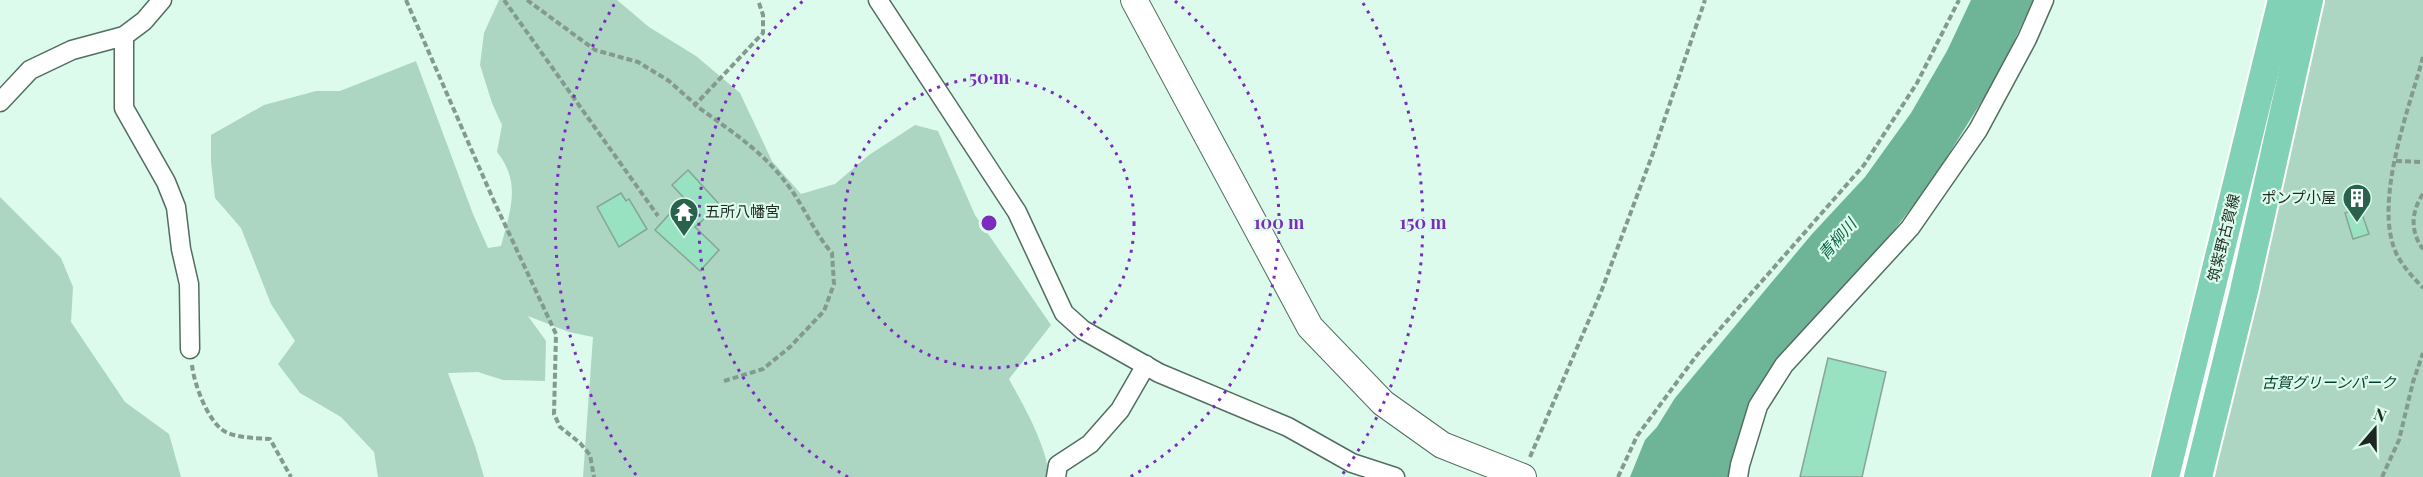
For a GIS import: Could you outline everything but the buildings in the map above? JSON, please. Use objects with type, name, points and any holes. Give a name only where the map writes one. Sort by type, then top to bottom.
[{"type":"main road","name":"筑紫野古賀線","points":[[2165,477],[2282,0]]},
{"type":"main road","name":"筑紫野古賀線","points":[[2198,477],[2244,291],[2309,0]]},
{"type":"street","points":[[0,102],[30,70],[72,50],[124,36],[144,21],[162,0]]},
{"type":"street","points":[[878,0],[1017,212],[1064,313],[1083,330],[1159,373],[1288,427],[1352,463],[1395,477]]},
{"type":"street","points":[[1134,0],[1310,327],[1383,403],[1442,445],[1522,477]]},
{"type":"street","points":[[1738,477],[1758,406],[1773,381],[1784,365],[1910,228],[1978,130],[2027,39],[2044,0]]},
{"type":"street","points":[[124,36],[124,108],[166,182],[176,207],[181,249],[189,284],[190,349]]},
{"type":"street","points":[[1056,477],[1058,465],[1090,444],[1120,410],[1146,365]]},
{"type":"path","points":[[406,0],[492,199],[556,334],[554,414],[560,427],[580,443],[590,455],[594,477]]},
{"type":"path","points":[[504,0],[658,216]]},
{"type":"path","points":[[527,0],[595,50],[638,62],[669,81],[695,105],[758,150],[791,189],[822,243],[832,253],[834,284],[824,311],[790,347],[764,369],[724,381]]},
{"type":"path","points":[[695,105],[763,33],[763,15],[758,0]]},
{"type":"path","points":[[1522,477],[1601,292],[1653,153],[1705,0]]},
{"type":"path","points":[[1618,477],[1637,436],[1698,355],[1864,165],[1917,83],[1959,0]]},
{"type":"path","points":[[2423,57],[2387,204],[2389,227],[2396,253],[2406,269],[2423,288]]},
{"type":"path","points":[[2396,161],[2423,162]]},
{"type":"path","points":[[2423,194],[2416,204],[2413,229],[2423,249]]},
{"type":"path","points":[[190,349],[193,375],[213,421],[226,433],[270,439],[291,477]]},
{"type":"path","points":[[2382,477],[2399,440],[2413,382],[2423,353]]},
{"type":"green space","points":[[499,0],[617,0],[649,27],[696,56],[740,93],[772,161],[801,194],[835,184],[869,155],[915,125],[938,131],[975,215],[1051,325],[1009,379],[1039,438],[1050,477],[583,477],[593,337],[569,332],[528,316],[546,341],[545,381],[503,380],[478,372],[448,373],[484,477],[378,477],[374,452],[341,417],[300,393],[278,364],[295,341],[271,304],[241,228],[215,198],[211,135],[264,105],[316,91],[340,91],[416,61],[488,248],[501,246],[510,209],[512,186],[505,164],[497,152],[502,125],[492,103],[480,65],[484,33]]},
{"type":"green space","name":"古賀グリーンパーク","points":[[2318,0],[2423,0],[2423,477],[2215,477],[2255,277]]},
{"type":"green space","points":[[0,197],[61,258],[73,287],[71,322],[125,402],[169,434],[181,477],[0,477]]},
{"type":"water","name":"青柳川","points":[[1971,0],[2033,0],[2000,72],[1930,184],[1895,229],[1824,311],[1779,357],[1751,399],[1728,477],[1630,477],[1645,440],[1657,427],[1675,398],[1812,234],[1865,177],[1911,113],[1947,51]]},
{"type":"place","name":"ポンプ小屋","points":[[2357,224]]},
{"type":"place","name":"五所八幡宮","points":[[684,238]]}]
